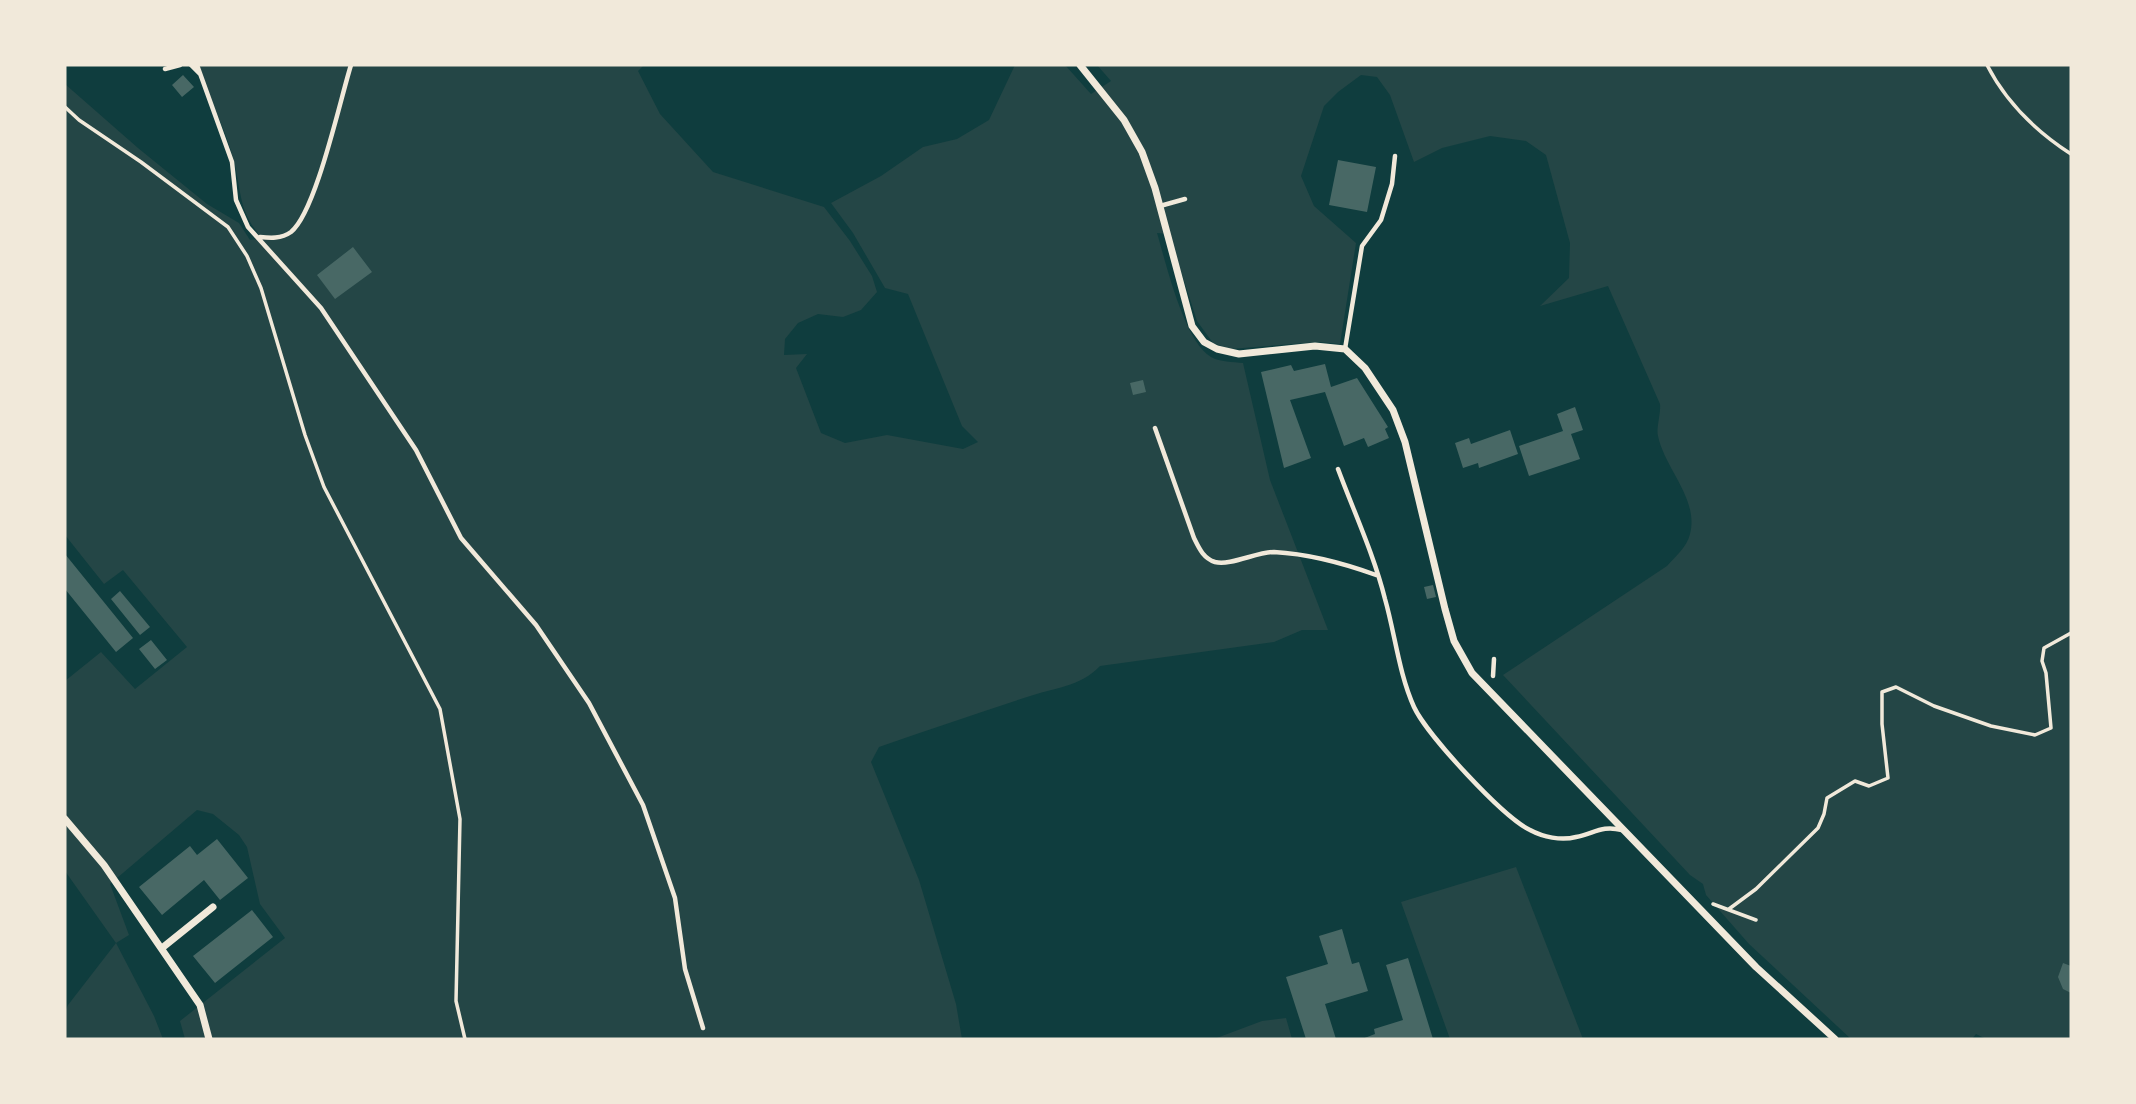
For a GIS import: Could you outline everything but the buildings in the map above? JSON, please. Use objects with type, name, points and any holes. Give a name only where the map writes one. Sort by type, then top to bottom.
[{"type":"street","points":[[1080,65],[1124,120],[1142,152],[1192,326],[1204,342],[1217,349],[1239,354],[1315,346],[1345,349],[1366,368],[1393,410],[1405,442],[1454,641],[1472,673],[1755,967],[1835,1039]]},
{"type":"street","points":[[65,819],[104,865],[200,1005],[209,1039]]},
{"type":"street","points":[[162,948],[213,907]]},
{"type":"lane","points":[[165,69],[180,65]]},
{"type":"lane","points":[[191,65],[201,75]]},
{"type":"lane","points":[[197,65],[232,162],[236,200],[248,227],[260,237],[328,319],[415,450],[461,538],[536,625],[589,703],[647,817],[675,898],[685,969],[704,1028]]},
{"type":"lane","points":[[260,237],[282,236],[292,231],[301,219],[317,179],[351,65]]},
{"type":"lane","points":[[1345,349],[1362,246],[1381,220],[1392,184],[1395,156]]},
{"type":"lane","points":[[1159,206],[1185,199]]},
{"type":"lane","points":[[1155,428],[1195,538],[1201,552],[1209,559],[1218,563],[1271,552],[1338,562],[1377,575]]},
{"type":"lane","points":[[1338,469],[1385,596],[1407,690],[1436,740],[1483,790],[1528,830],[1558,839],[1574,838],[1606,828],[1626,831]]},
{"type":"lane","points":[[1493,676],[1494,659]]},
{"type":"path","points":[[1987,65],[1998,87],[2019,110],[2053,142],[2071,154]]},
{"type":"path","points":[[65,107],[79,120],[228,227],[247,256],[261,288],[304,435],[324,487],[440,709],[460,819],[456,1001],[465,1039]]},
{"type":"path","points":[[1729,909],[1756,889],[1818,828],[1827,798],[1855,782],[1869,786],[1888,778],[1882,724],[1882,692],[1896,687],[1966,718],[2035,735],[2051,728],[2046,673],[2042,661],[2044,648],[2071,633]]},
{"type":"path","points":[[1691,899],[1729,909],[1756,920]]},
{"type":"shaded area","points":[[197,65],[644,65],[638,71],[660,114],[713,172],[824,207],[872,276],[877,292],[861,310],[843,317],[818,314],[798,323],[785,339],[784,355],[807,354],[796,368],[821,433],[845,443],[887,435],[963,449],[978,442],[962,426],[908,294],[885,288],[853,233],[831,203],[881,176],[923,147],[957,139],[989,120],[1015,65],[1065,65],[1091,94],[1111,81],[1097,65],[2071,65],[2071,1039],[1986,1039],[1976,1034],[1972,1039],[1851,1039],[1749,944],[1706,895],[1703,884],[1690,875],[1503,675],[1667,566],[1688,539],[1690,509],[1658,436],[1660,404],[1608,286],[1540,306],[1569,278],[1570,243],[1546,155],[1526,141],[1490,136],[1442,148],[1414,162],[1390,95],[1377,77],[1361,75],[1324,106],[1301,176],[1314,206],[1356,243],[1340,344],[1319,342],[1230,349],[1213,343],[1197,321],[1169,234],[1157,233],[1177,300],[1192,335],[1211,357],[1243,363],[1270,480],[1328,630],[1302,630],[1274,642],[1100,666],[1075,683],[879,747],[871,762],[919,880],[956,1004],[962,1039],[185,1039],[180,1021],[285,938],[260,904],[247,847],[239,835],[213,814],[197,810],[110,884],[129,935],[116,943],[65,871],[65,681],[101,652],[135,689],[187,647],[123,570],[104,584],[65,535],[65,84],[207,204],[239,223],[250,240],[257,239],[258,233],[244,208],[231,149]]},
{"type":"shaded area","points":[[1516,867],[1583,1039],[1450,1039],[1401,902]]},
{"type":"shaded area","points":[[116,943],[163,1039],[65,1039],[65,1012],[68,1005]]},
{"type":"shaded area","points":[[1286,1018],[1292,1039],[1214,1039],[1262,1021]]}]
